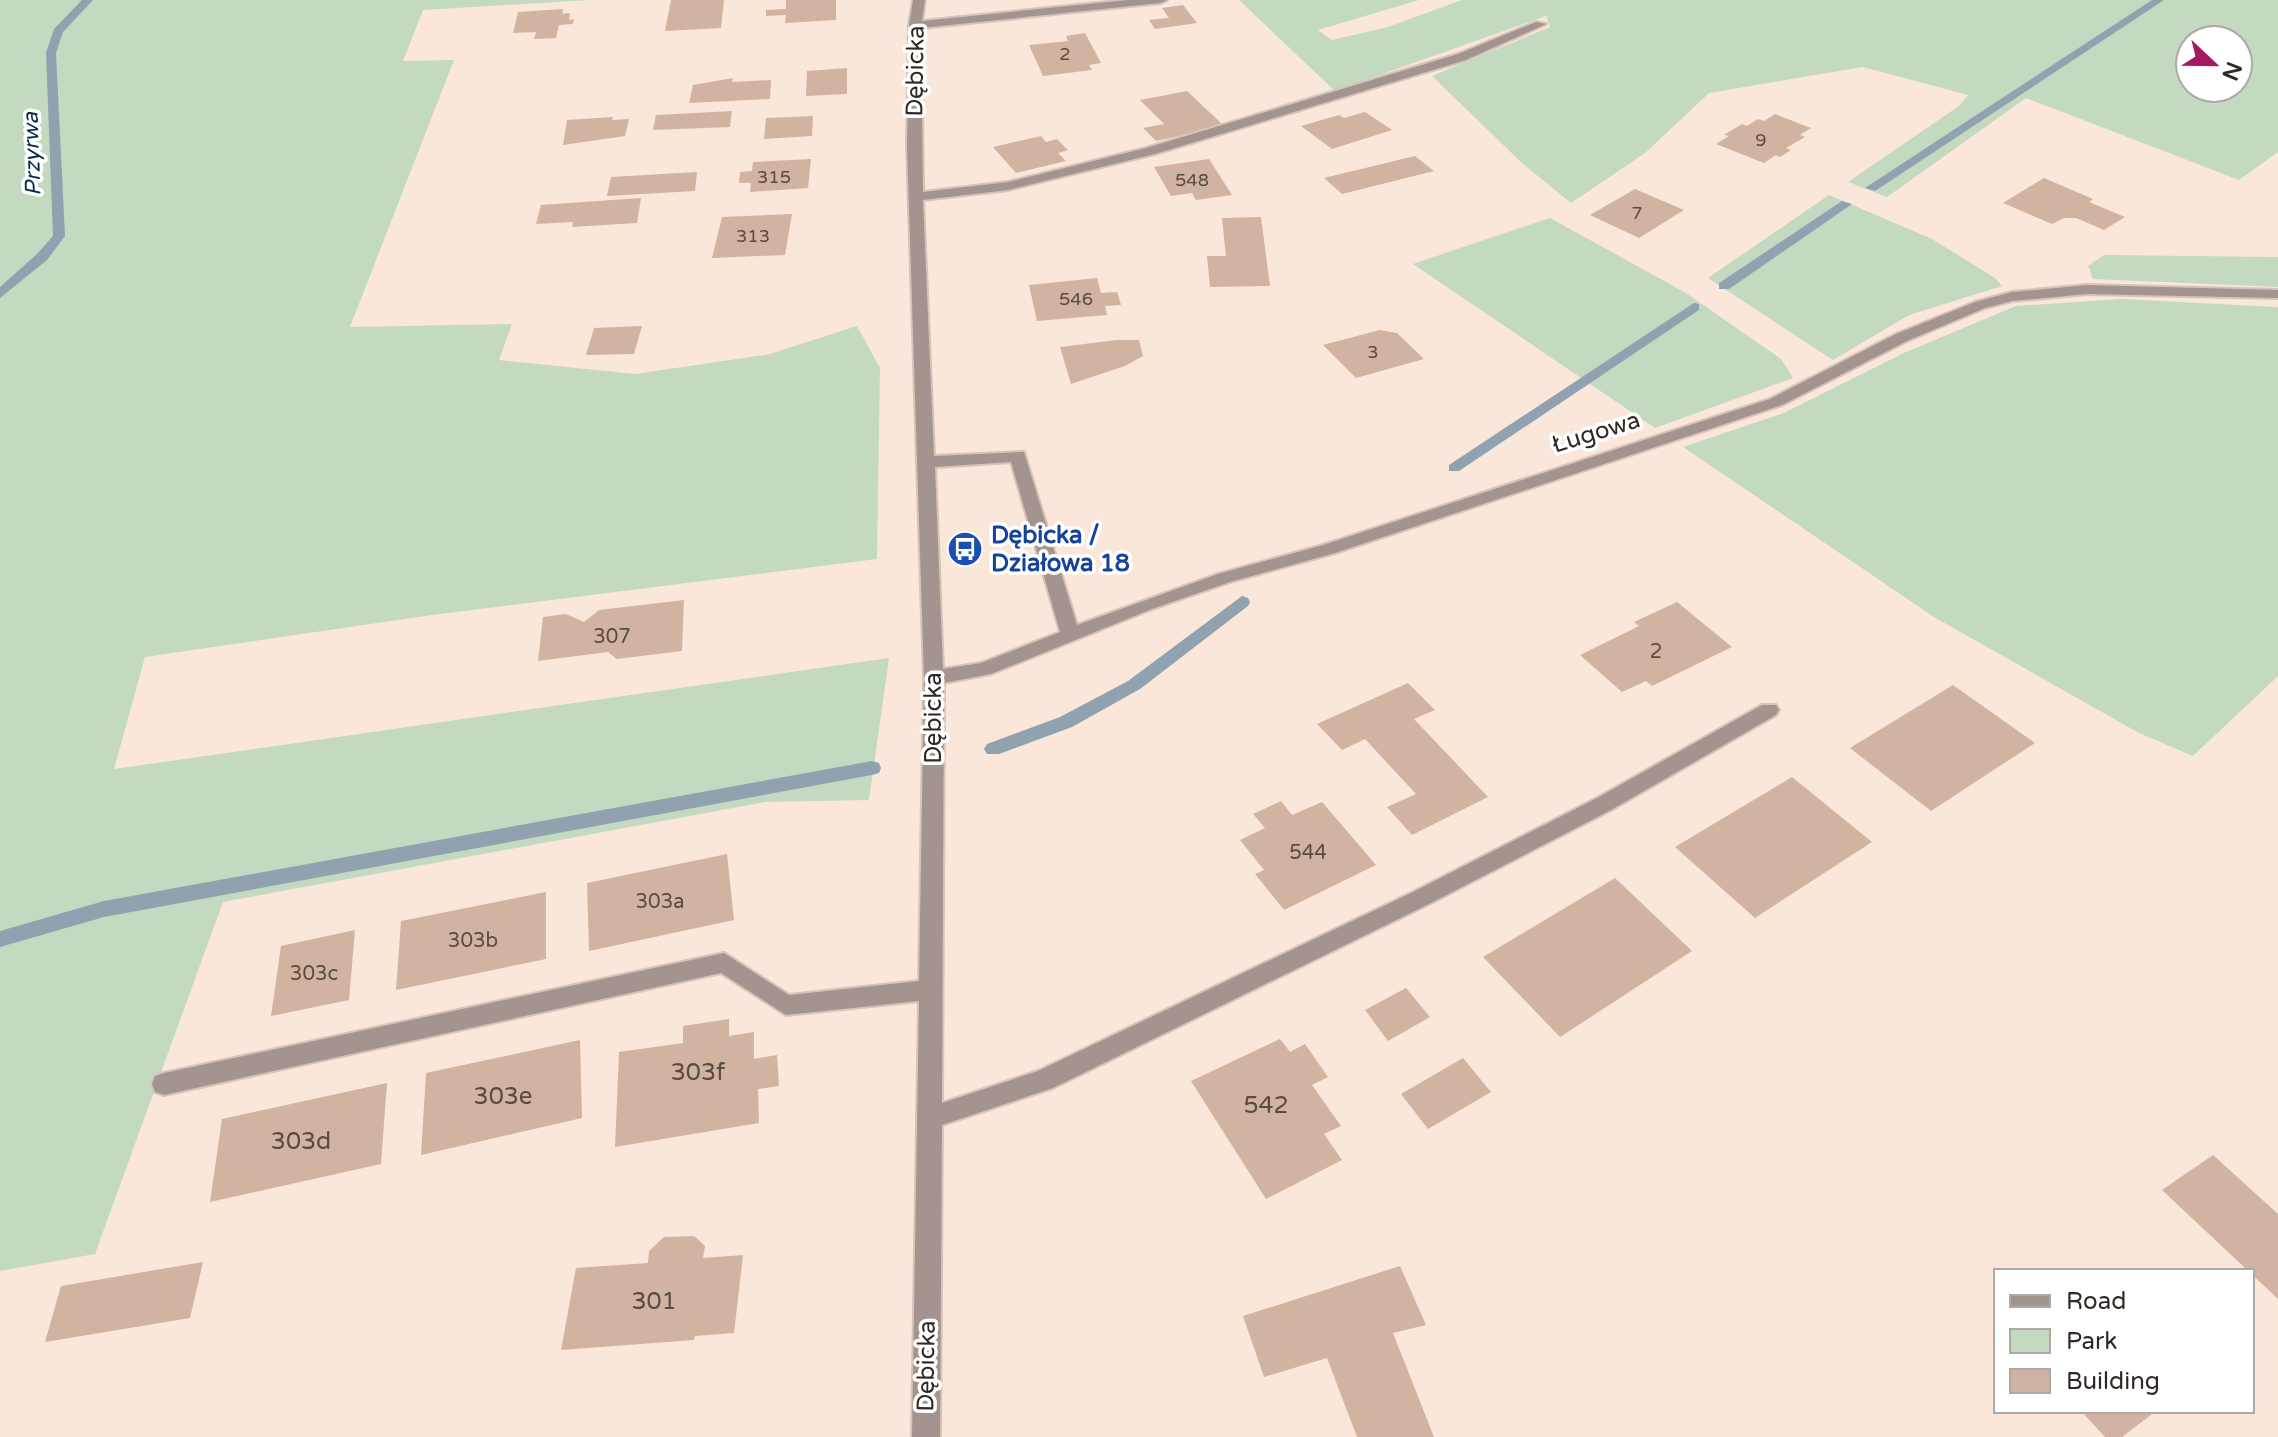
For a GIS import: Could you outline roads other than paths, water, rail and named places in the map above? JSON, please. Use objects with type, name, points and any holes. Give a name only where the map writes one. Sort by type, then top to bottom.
[{"type":"street","name":"Dębicka","points":[[919,0],[915,25],[917,197],[934,678],[926,1437]]},
{"type":"street","points":[[915,25],[1161,0]]},
{"type":"street","points":[[917,197],[1008,186],[1150,151],[1462,57],[1540,24]]},
{"type":"street","name":"Ługowa","points":[[934,678],[984,669],[1224,578],[1329,549],[1776,402],[1831,377],[1936,321],[1982,304],[2024,295],[2086,291],[2278,294]]},
{"type":"street","points":[[926,462],[1018,456],[1070,635]]},
{"type":"street","points":[[930,1118],[1044,1080],[1421,898],[1604,804],[1769,710]]},
{"type":"street","points":[[164,1084],[724,963],[786,1005],[931,990]]},
{"type":"waterway","name":"Przyrwa","points":[[0,294],[42,257],[59,236],[51,53],[58,31],[88,0]]},
{"type":"waterway","points":[[1871,188],[2159,0]]},
{"type":"waterway","points":[[1724,286],[1846,204]]},
{"type":"waterway","points":[[1454,468],[1694,307]]},
{"type":"waterway","points":[[993,749],[1066,722],[1134,685],[1242,602]]},
{"type":"waterway","points":[[0,939],[104,909],[872,768]]},
{"type":"place","name":"Dębicka / Działowa 18","points":[[965,549]]}]
